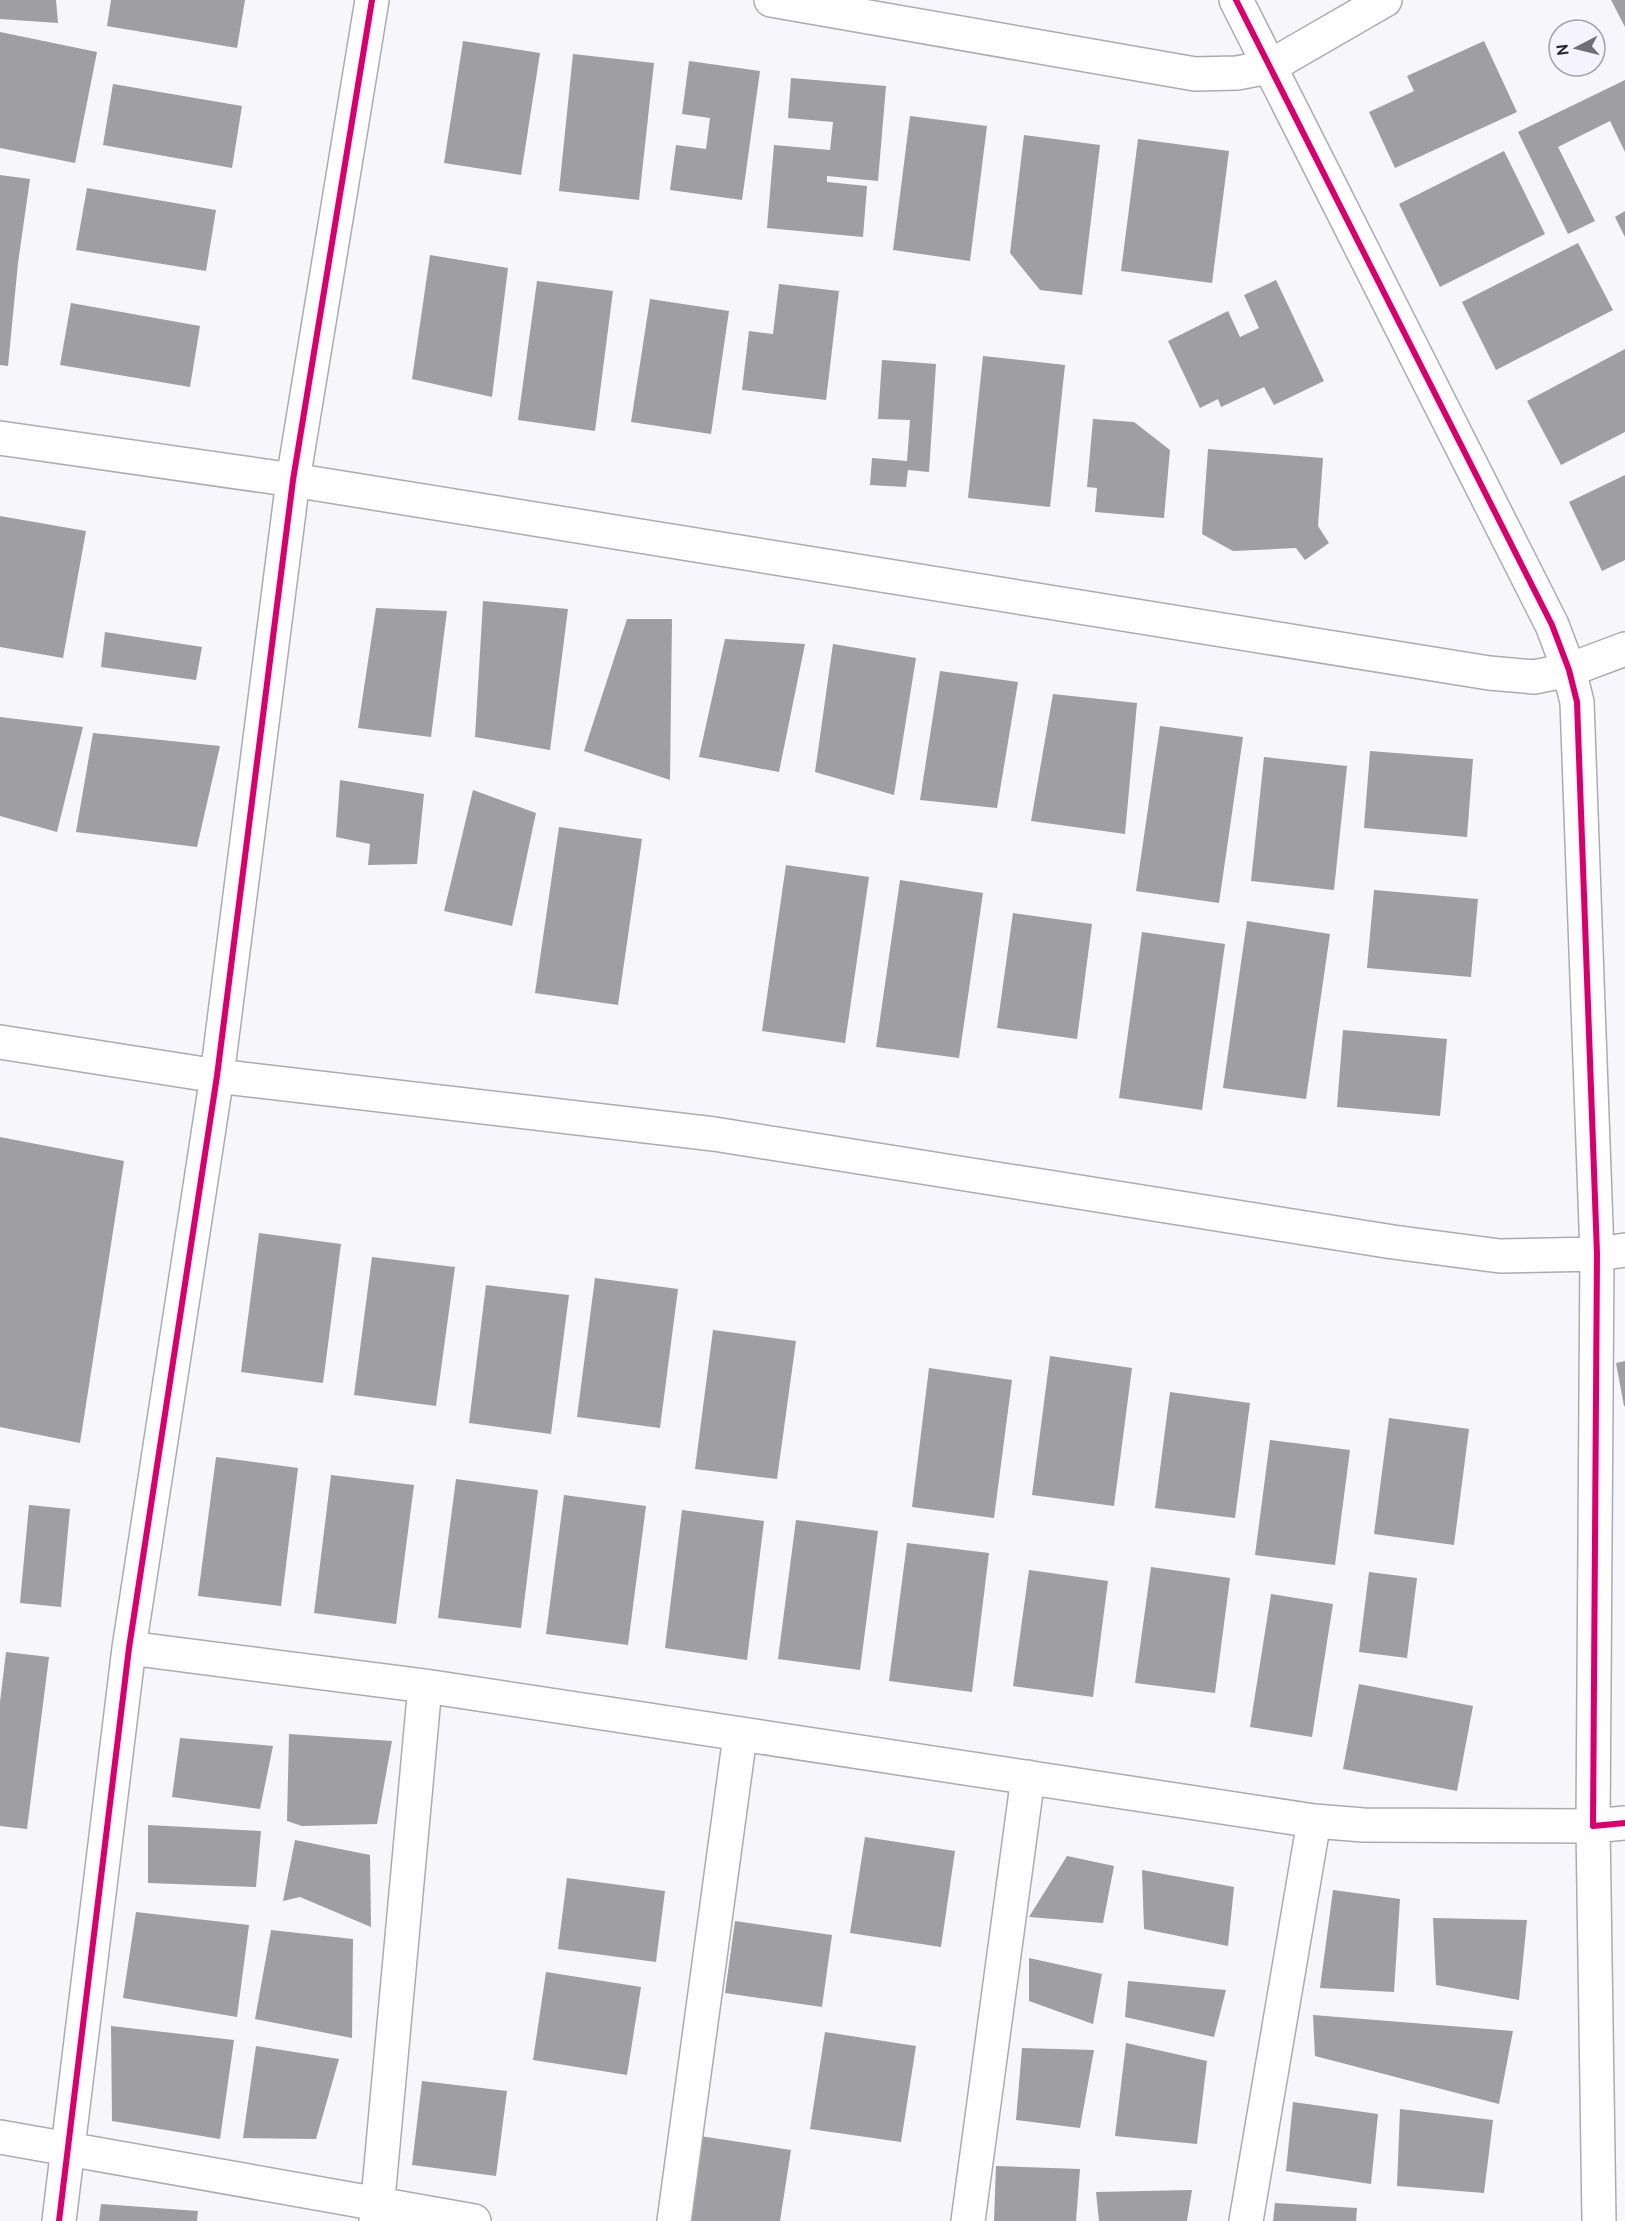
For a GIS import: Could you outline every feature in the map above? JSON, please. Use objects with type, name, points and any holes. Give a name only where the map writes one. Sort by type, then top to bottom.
[{"type":"street","points":[[59,2221],[129,1648],[217,1076],[292,480],[372,0]]},
{"type":"street","points":[[771,0],[1195,74],[1237,73],[1269,67],[1384,0]]},
{"type":"street","points":[[1236,0],[1552,626],[1569,670],[1576,702],[1611,1252],[1609,1825],[1599,2221]]},
{"type":"street","points":[[0,438],[292,480],[1489,673],[1534,677],[1569,670],[1625,649]]},
{"type":"street","points":[[0,1042],[217,1076],[714,1134],[1393,1242],[1488,1255],[1611,1252]]},
{"type":"street","points":[[129,1648],[425,1686],[740,1736],[1314,1821],[1363,1825],[1609,1825]]},
{"type":"street","points":[[377,2214],[425,1686]]},
{"type":"street","points":[[674,2221],[740,1736]]},
{"type":"street","points":[[968,2221],[1028,1778]]},
{"type":"street","points":[[1246,2221],[1314,1821]]},
{"type":"street","points":[[0,2137],[377,2214],[474,2221]]},
{"type":"building","points":[[0,0],[56,0],[58,23],[0,19]]},
{"type":"building","points":[[111,0],[245,0],[237,48],[107,26]]},
{"type":"building","points":[[1611,0],[1625,0],[1625,27]]},
{"type":"building","points":[[0,32],[97,52],[75,163],[0,148]]},
{"type":"building","points":[[463,41],[540,53],[521,175],[444,163]]},
{"type":"building","points":[[1484,41],[1517,112],[1395,168],[1369,112],[1414,91],[1407,76]]},
{"type":"building","points":[[573,54],[654,63],[639,200],[559,191]]},
{"type":"building","points":[[689,61],[760,71],[742,200],[670,190],[676,145],[706,149],[710,118],[682,114]]},
{"type":"building","points":[[791,78],[886,86],[878,181],[827,176],[827,182],[867,186],[863,237],[767,228],[774,145],[830,150],[833,122],[788,118]]},
{"type":"building","points":[[1625,80],[1625,152],[1610,121],[1558,147],[1595,221],[1568,234],[1518,132]]},
{"type":"building","points":[[113,84],[242,106],[232,168],[103,145]]},
{"type":"building","points":[[910,116],[987,126],[970,261],[893,250]]},
{"type":"building","points":[[1024,135],[1100,145],[1082,295],[1040,290],[1010,253]]},
{"type":"building","points":[[1138,139],[1229,151],[1212,283],[1121,271]]},
{"type":"building","points":[[1504,151],[1545,234],[1440,287],[1399,204]]},
{"type":"building","points":[[0,175],[30,179],[18,263],[8,366],[0,365]]},
{"type":"building","points":[[87,188],[216,210],[206,271],[76,250]]},
{"type":"building","points":[[1625,211],[1625,237],[1615,217]]},
{"type":"building","points":[[1578,243],[1613,310],[1496,370],[1462,302]]},
{"type":"building","points":[[430,255],[508,268],[492,397],[412,379]]},
{"type":"building","points":[[1276,280],[1324,381],[1274,405],[1264,387],[1221,407],[1218,399],[1200,408],[1168,341],[1228,311],[1240,337],[1259,328],[1244,295]]},
{"type":"building","points":[[537,281],[613,291],[595,431],[518,420]]},
{"type":"building","points":[[779,284],[839,291],[826,400],[742,390],[749,331],[773,334]]},
{"type":"building","points":[[650,299],[729,311],[711,434],[631,422]]},
{"type":"building","points":[[71,303],[200,326],[190,387],[60,365]]},
{"type":"building","points":[[1625,349],[1625,432],[1561,465],[1527,401]]},
{"type":"building","points":[[983,356],[1065,365],[1050,507],[968,498]]},
{"type":"building","points":[[882,360],[936,364],[929,472],[908,470],[906,487],[870,485],[872,458],[907,461],[910,420],[878,419]]},
{"type":"building","points":[[1093,419],[1134,422],[1170,450],[1164,518],[1095,512],[1097,488],[1087,487]]},
{"type":"building","points":[[1208,449],[1323,458],[1318,526],[1329,543],[1305,560],[1296,548],[1233,551],[1202,534]]},
{"type":"building","points":[[1625,475],[1625,560],[1602,571],[1569,502]]},
{"type":"building","points":[[0,516],[86,531],[63,658],[0,647]]},
{"type":"building","points":[[483,601],[568,609],[550,750],[475,737]]},
{"type":"building","points":[[376,608],[447,611],[431,737],[358,728]]},
{"type":"building","points":[[627,619],[672,619],[670,780],[584,751]]},
{"type":"building","points":[[105,632],[202,647],[196,680],[101,667]]},
{"type":"building","points":[[725,639],[805,644],[779,772],[699,757]]},
{"type":"building","points":[[833,644],[916,658],[894,795],[815,772]]},
{"type":"building","points":[[940,671],[1018,682],[997,808],[920,800]]},
{"type":"building","points":[[1053,694],[1137,703],[1125,834],[1031,821]]},
{"type":"building","points":[[0,717],[83,727],[57,832],[0,816]]},
{"type":"building","points":[[1160,726],[1243,737],[1219,903],[1136,891]]},
{"type":"building","points":[[93,733],[220,746],[197,847],[76,832]]},
{"type":"building","points":[[1370,751],[1473,759],[1467,837],[1364,828]]},
{"type":"building","points":[[1264,757],[1347,766],[1334,890],[1251,881]]},
{"type":"building","points":[[340,780],[424,794],[417,864],[368,865],[370,844],[336,837]]},
{"type":"building","points":[[473,790],[536,813],[512,926],[444,911]]},
{"type":"building","points":[[559,827],[642,839],[618,1005],[535,993]]},
{"type":"building","points":[[786,865],[869,877],[845,1043],[762,1031]]},
{"type":"building","points":[[900,880],[983,893],[959,1058],[876,1047]]},
{"type":"building","points":[[1374,890],[1478,899],[1471,977],[1367,968]]},
{"type":"building","points":[[1013,913],[1092,924],[1077,1039],[997,1028]]},
{"type":"building","points":[[1247,921],[1330,934],[1306,1099],[1223,1088]]},
{"type":"building","points":[[1142,932],[1225,944],[1202,1110],[1119,1098]]},
{"type":"building","points":[[1343,1030],[1447,1039],[1440,1116],[1337,1107]]},
{"type":"building","points":[[0,1137],[124,1161],[80,1443],[0,1427]]},
{"type":"building","points":[[259,1233],[341,1244],[323,1383],[241,1372]]},
{"type":"building","points":[[372,1257],[455,1267],[436,1406],[354,1395]]},
{"type":"building","points":[[595,1278],[678,1289],[660,1428],[577,1417]]},
{"type":"building","points":[[486,1285],[569,1295],[551,1434],[469,1423]]},
{"type":"building","points":[[713,1330],[796,1341],[777,1479],[695,1469]]},
{"type":"building","points":[[1050,1356],[1132,1368],[1114,1506],[1032,1495]]},
{"type":"building","points":[[1625,1361],[1625,1406],[1624,1406],[1616,1363]]},
{"type":"building","points":[[929,1368],[1012,1380],[994,1518],[912,1507]]},
{"type":"building","points":[[1170,1392],[1250,1403],[1235,1518],[1155,1508]]},
{"type":"building","points":[[1389,1418],[1469,1429],[1454,1545],[1374,1534]]},
{"type":"building","points":[[1270,1440],[1350,1450],[1335,1565],[1255,1555]]},
{"type":"building","points":[[216,1457],[298,1468],[281,1606],[198,1596]]},
{"type":"building","points":[[331,1475],[414,1485],[396,1624],[314,1613]]},
{"type":"building","points":[[456,1479],[538,1490],[521,1628],[438,1618]]},
{"type":"building","points":[[564,1495],[646,1506],[628,1645],[546,1634]]},
{"type":"building","points":[[29,1505],[70,1509],[61,1607],[20,1603]]},
{"type":"building","points":[[682,1510],[764,1521],[747,1660],[665,1648]]},
{"type":"building","points":[[796,1520],[878,1531],[860,1670],[778,1659]]},
{"type":"building","points":[[907,1543],[989,1553],[972,1692],[889,1681]]},
{"type":"building","points":[[1151,1567],[1230,1578],[1215,1693],[1135,1683]]},
{"type":"building","points":[[1029,1570],[1108,1581],[1093,1697],[1013,1686]]},
{"type":"building","points":[[1369,1572],[1417,1578],[1407,1658],[1359,1652]]},
{"type":"building","points":[[1271,1594],[1333,1604],[1312,1737],[1250,1727]]},
{"type":"building","points":[[6,1652],[49,1657],[27,1829],[0,1826],[0,1702]]},
{"type":"building","points":[[1359,1684],[1473,1706],[1457,1791],[1343,1769]]},
{"type":"building","points":[[289,1734],[392,1741],[377,1824],[302,1826],[287,1821]]},
{"type":"building","points":[[180,1738],[273,1746],[260,1809],[172,1797]]},
{"type":"building","points":[[148,1825],[261,1831],[256,1887],[148,1883]]},
{"type":"building","points":[[865,1837],[955,1851],[941,1947],[850,1933]]},
{"type":"building","points":[[295,1840],[370,1855],[371,1927],[300,1897],[283,1901]]},
{"type":"building","points":[[1067,1856],[1114,1866],[1103,1923],[1029,1917]]},
{"type":"building","points":[[1142,1870],[1234,1887],[1228,1946],[1144,1929]]},
{"type":"building","points":[[567,1878],[665,1891],[656,1962],[558,1949]]},
{"type":"building","points":[[1333,1890],[1400,1899],[1394,1992],[1320,1988]]},
{"type":"building","points":[[136,1912],[249,1925],[237,2017],[123,1998]]},
{"type":"building","points":[[1433,1918],[1527,1920],[1519,2000],[1436,1985]]},
{"type":"building","points":[[735,1921],[832,1935],[822,2007],[725,1993]]},
{"type":"building","points":[[271,1930],[353,1939],[352,2038],[255,2019]]},
{"type":"building","points":[[1029,1958],[1102,1974],[1093,2024],[1029,2001]]},
{"type":"building","points":[[546,1972],[641,1987],[627,2075],[533,2060]]},
{"type":"building","points":[[1128,1981],[1226,1990],[1214,2037],[1125,2017]]},
{"type":"building","points":[[1313,2015],[1513,2031],[1499,2104],[1315,2056]]},
{"type":"building","points":[[111,2026],[234,2040],[220,2139],[112,2121]]},
{"type":"building","points":[[825,2032],[916,2046],[901,2142],[810,2129]]},
{"type":"building","points":[[1126,2043],[1207,2061],[1197,2144],[1115,2136]]},
{"type":"building","points":[[256,2046],[339,2059],[316,2139],[243,2138]]},
{"type":"building","points":[[1022,2048],[1094,2050],[1080,2128],[1016,2120]]},
{"type":"building","points":[[422,2081],[507,2091],[496,2176],[412,2165]]},
{"type":"building","points":[[1293,2102],[1378,2114],[1371,2184],[1286,2171]]},
{"type":"building","points":[[1400,2109],[1493,2120],[1484,2193],[1397,2186]]},
{"type":"building","points":[[700,2136],[791,2150],[780,2221],[687,2221]]},
{"type":"building","points":[[996,2166],[1080,2169],[1076,2221],[994,2221]]},
{"type":"building","points":[[1192,2190],[1187,2221],[1099,2221],[1096,2192]]},
{"type":"building","points":[[1275,2203],[1357,2208],[1356,2221],[1273,2221]]},
{"type":"building","points":[[101,2204],[198,2211],[197,2221],[99,2221]]},
{"type":"cycle path","points":[[59,2221],[129,1648],[217,1076],[293,480],[372,0]]},
{"type":"cycle path","points":[[1236,0],[1552,625],[1569,670],[1577,702],[1597,1254],[1593,1826],[1625,1823]]}]
